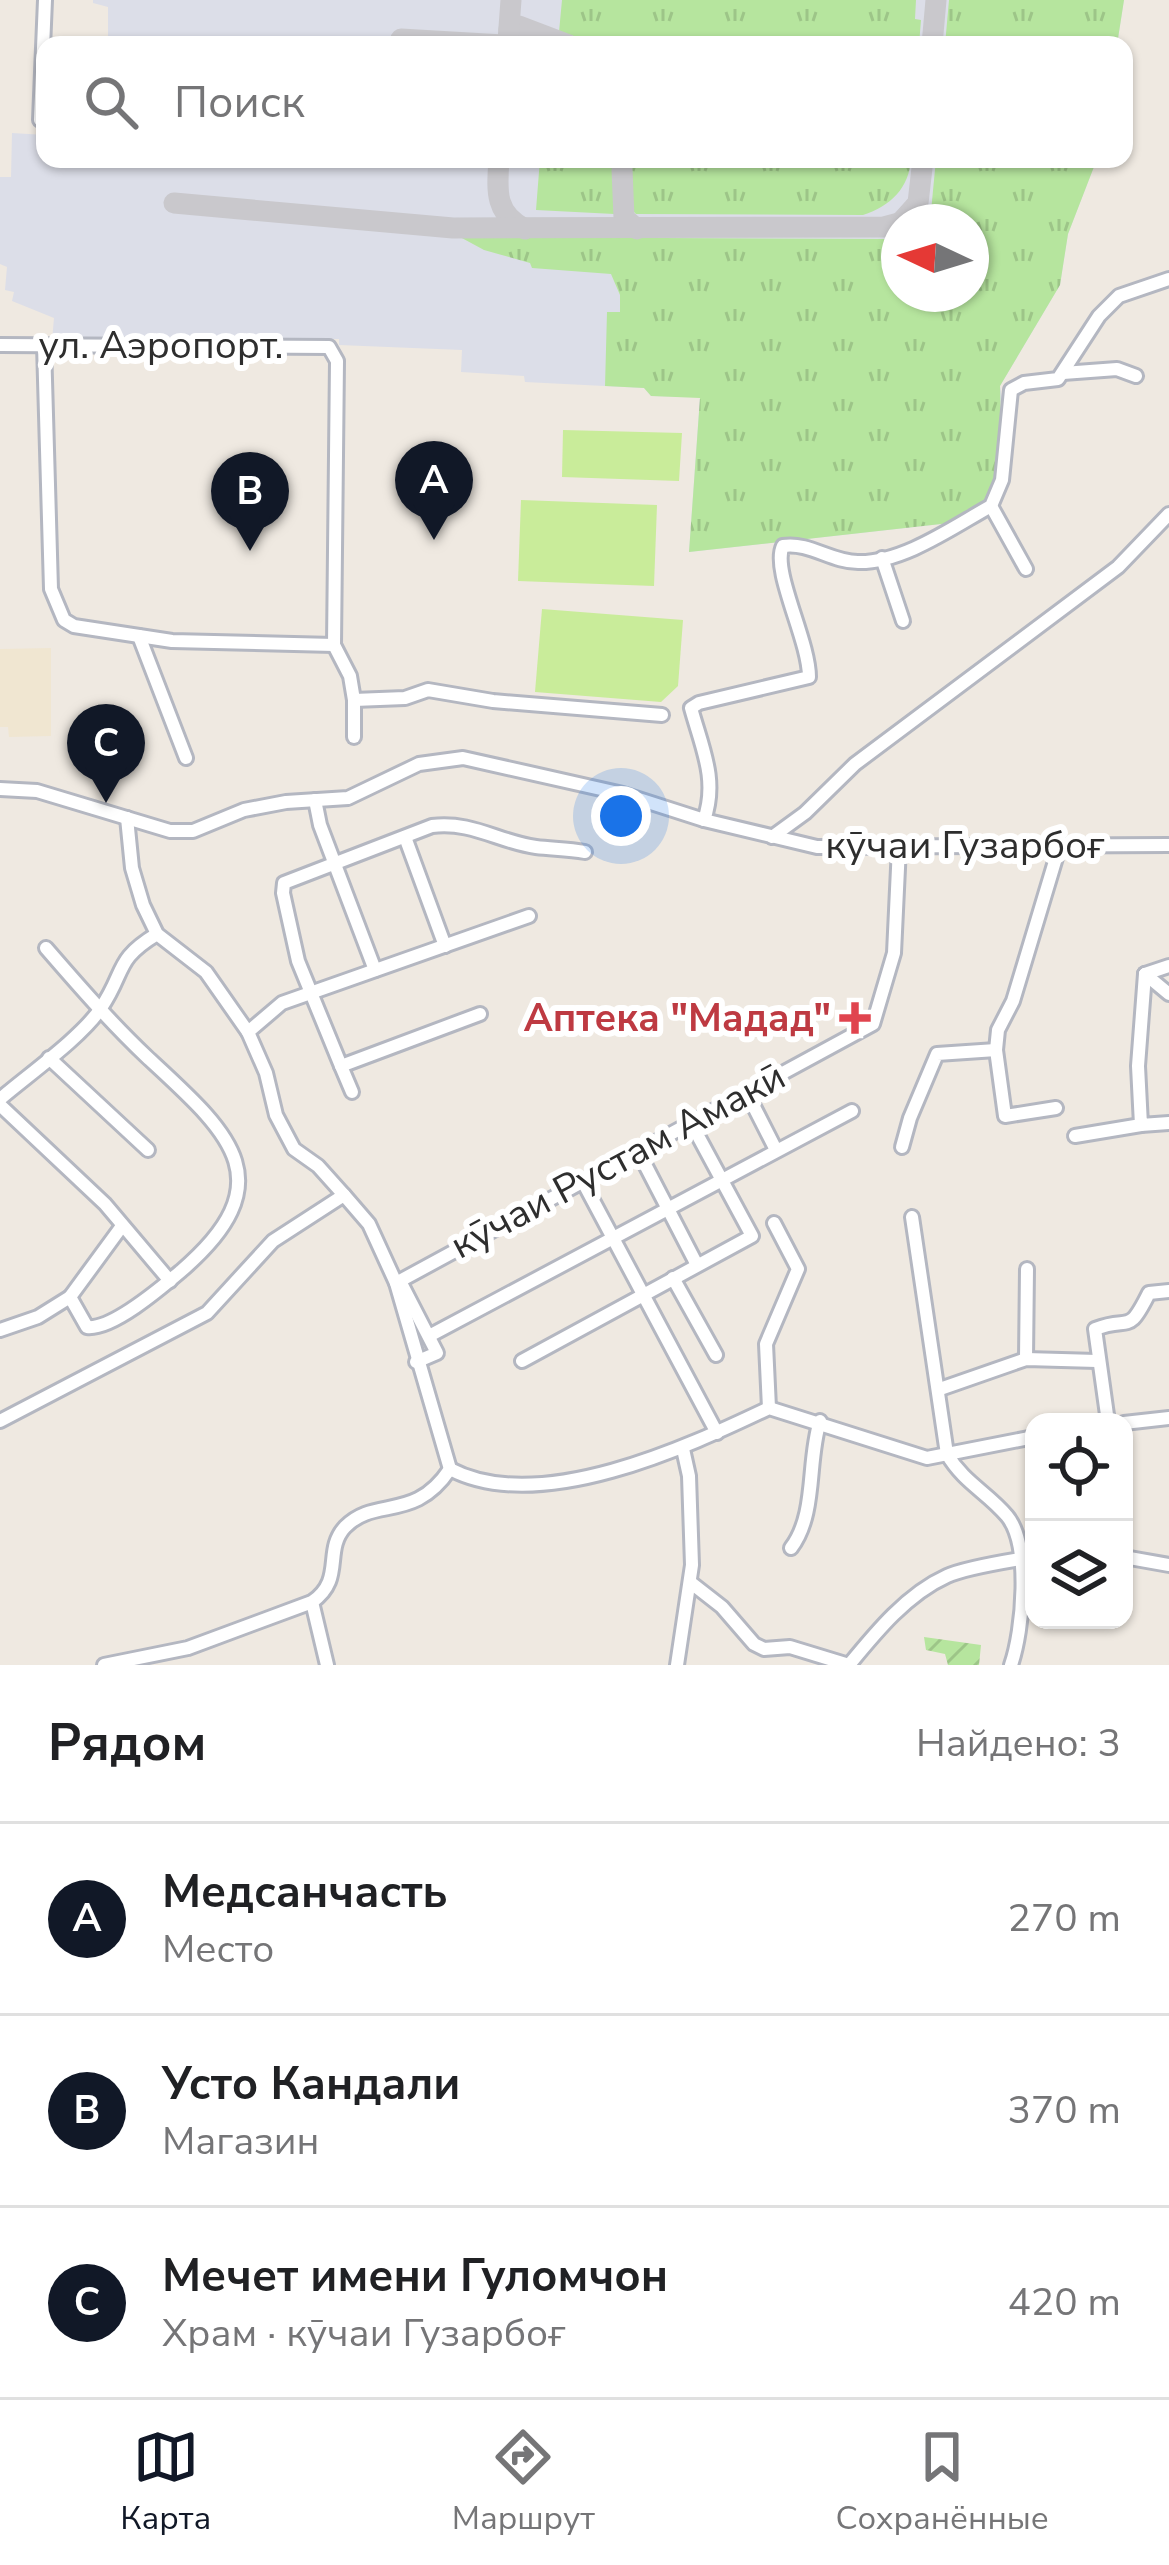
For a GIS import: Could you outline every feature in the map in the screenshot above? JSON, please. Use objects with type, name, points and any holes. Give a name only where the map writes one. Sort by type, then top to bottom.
[{"type":"street","points":[[44,36],[45,0]]},
{"type":"street","points":[[704,820],[711,775],[692,708],[809,677],[801,625],[780,568],[778,556],[783,546],[807,547],[855,562],[882,558],[992,506],[1002,480],[1011,390],[1024,383],[1058,379],[1119,296],[1169,279]]},
{"type":"street","name":"ул. Аэропорт.","points":[[0,345],[323,345],[334,351],[334,645]]},
{"type":"street","points":[[44,345],[51,589],[64,620],[74,626],[139,636],[334,645],[350,676],[354,737]]},
{"type":"street","points":[[1063,373],[1117,369],[1136,376]]},
{"type":"street","points":[[992,506],[1026,569]]},
{"type":"street","points":[[772,837],[855,764],[1118,567],[1169,514]]},
{"type":"street","points":[[882,558],[903,621]]},
{"type":"street","points":[[139,636],[186,758]]},
{"type":"street","points":[[354,700],[405,698],[428,690],[493,701],[662,715]]},
{"type":"street","name":"кӯчаи Гузарбоғ","points":[[0,789],[37,791],[170,831],[193,831],[244,810],[348,798],[419,764],[463,758],[623,794],[704,820],[817,847],[1169,845]]},
{"type":"street","points":[[315,800],[320,825],[375,970]]},
{"type":"street","points":[[128,818],[132,868],[142,905],[157,934],[206,972],[248,1031],[266,1073],[276,1115],[294,1149],[318,1166],[369,1224],[437,1353],[416,1362]]},
{"type":"street","points":[[352,1093],[298,961],[282,887],[288,880],[432,826],[462,825],[533,847],[585,852]]},
{"type":"street","points":[[405,837],[445,946]]},
{"type":"street","name":"кӯчаи Рустам Амакӣ","points":[[398,1281],[872,1024],[894,953],[899,847]]},
{"type":"street","points":[[1056,1108],[1005,1115],[996,1049],[998,1030],[1013,1001],[1058,848]]},
{"type":"street","points":[[248,1031],[283,1003],[529,916]]},
{"type":"street","points":[[157,934],[125,957],[101,1010],[0,1102],[105,1204],[170,1280]]},
{"type":"street","points":[[46,948],[101,1010],[196,1100],[228,1144],[238,1188],[224,1230],[170,1280],[98,1328],[83,1323],[70,1297]]},
{"type":"street","points":[[1145,974],[1169,966]]},
{"type":"street","points":[[1145,974],[1169,994]]},
{"type":"street","points":[[1141,1125],[1138,1066],[1145,974]]},
{"type":"street","points":[[341,1066],[480,1014]]},
{"type":"street","points":[[902,1147],[937,1054],[996,1049]]},
{"type":"street","points":[[49,1058],[148,1150]]},
{"type":"street","points":[[746,1090],[776,1150]]},
{"type":"street","points":[[428,1336],[852,1111]]},
{"type":"street","points":[[522,1361],[752,1236],[690,1121]]},
{"type":"street","points":[[1075,1136],[1169,1123]]},
{"type":"street","points":[[638,1149],[697,1265]]},
{"type":"street","points":[[582,1180],[717,1433]]},
{"type":"street","points":[[0,1421],[207,1312],[273,1241],[344,1196]]},
{"type":"street","points":[[912,1217],[947,1454],[970,1485],[1014,1525],[1025,1555],[1021,1625],[1011,1665]]},
{"type":"street","points":[[769,1408],[766,1344],[798,1269],[774,1223]]},
{"type":"street","points":[[0,1330],[38,1317],[70,1297],[122,1226]]},
{"type":"street","points":[[1026,1359],[1027,1269]]},
{"type":"street","points":[[673,1278],[716,1355]]},
{"type":"street","points":[[398,1281],[416,1362],[450,1468]]},
{"type":"street","points":[[1106,1413],[1095,1329],[1131,1323],[1148,1293],[1169,1291]]},
{"type":"street","points":[[940,1389],[1026,1359],[1097,1361]]},
{"type":"street","points":[[450,1468],[495,1483],[555,1482],[683,1449],[769,1408],[820,1421],[911,1456],[1025,1439]]},
{"type":"street","points":[[1133,1423],[1169,1418]]},
{"type":"street","points":[[791,1548],[803,1532],[820,1421]]},
{"type":"street","points":[[677,1665],[690,1582],[689,1476],[683,1449]]},
{"type":"street","points":[[104,1665],[188,1648],[312,1602],[332,1581],[338,1538],[346,1526],[415,1503],[436,1489],[450,1468]]},
{"type":"street","points":[[690,1582],[722,1607],[754,1644],[823,1654],[849,1665],[892,1616],[931,1586],[965,1570],[1025,1555]]},
{"type":"street","points":[[1133,1559],[1169,1565]]},
{"type":"street","points":[[312,1602],[327,1665]]},
{"type":"shaded area","points":[[1124,0],[1118,36],[108,36],[108,7],[93,3]]},
{"type":"shaded area","points":[[12,133],[36,134],[36,168],[1094,168],[1068,234],[1060,285],[1000,386],[1002,398],[959,522],[689,552],[700,397],[651,396],[644,388],[525,382],[524,376],[461,372],[462,350],[339,345],[339,339],[52,341],[54,318],[12,301],[14,292],[5,290],[7,267],[0,264],[0,177],[11,177]]},
{"type":"shaded area","points":[[51,648],[51,736],[9,737],[8,727],[0,727],[0,649]]},
{"type":"green space","points":[[562,0],[916,0],[915,19],[921,20],[920,36],[573,36],[559,32]]},
{"type":"green space","points":[[949,0],[1124,0],[1118,36],[946,36]]},
{"type":"green space","points":[[539,168],[614,168],[614,214],[536,210]]},
{"type":"green space","points":[[631,168],[909,168],[897,194],[863,215],[636,214]]},
{"type":"green space","points":[[935,168],[1094,168],[1068,234],[1060,285],[1000,386],[1002,462],[991,504],[959,522],[689,552],[700,398],[651,396],[644,388],[605,386],[607,312],[620,312],[620,295],[611,274],[532,268],[530,263],[484,250],[460,237],[881,239],[881,312],[989,312],[989,204],[932,204]]},
{"type":"green space","points":[[563,430],[682,433],[679,481],[562,477]]},
{"type":"green space","points":[[521,500],[657,505],[654,586],[518,581]]},
{"type":"green space","points":[[542,609],[683,620],[678,686],[661,702],[535,692]]},
{"type":"green space","points":[[924,1637],[981,1645],[979,1665],[948,1665],[945,1654],[926,1650]]},
{"type":"taxiway","points":[[508,36],[511,0]]},
{"type":"taxiway","points":[[933,36],[936,0]]},
{"type":"taxiway","points":[[509,29],[519,26],[545,36]]},
{"type":"taxiway","points":[[499,168],[503,208],[525,229]]},
{"type":"taxiway","points":[[917,204],[922,168]]},
{"type":"taxiway","points":[[622,169],[624,218],[637,229]]},
{"type":"taxiway","points":[[174,203],[453,228],[881,227]]},
{"type":"place","name":"Медсанчасть","points":[[434,540]]},
{"type":"place","name":"Усто Кандали","points":[[250,551]]},
{"type":"place","name":"Мечет имени Гуломчон","points":[[106,803]]},
{"type":"place","name":"Аптека \"Мадад\"","points":[[855,1018]]}]
